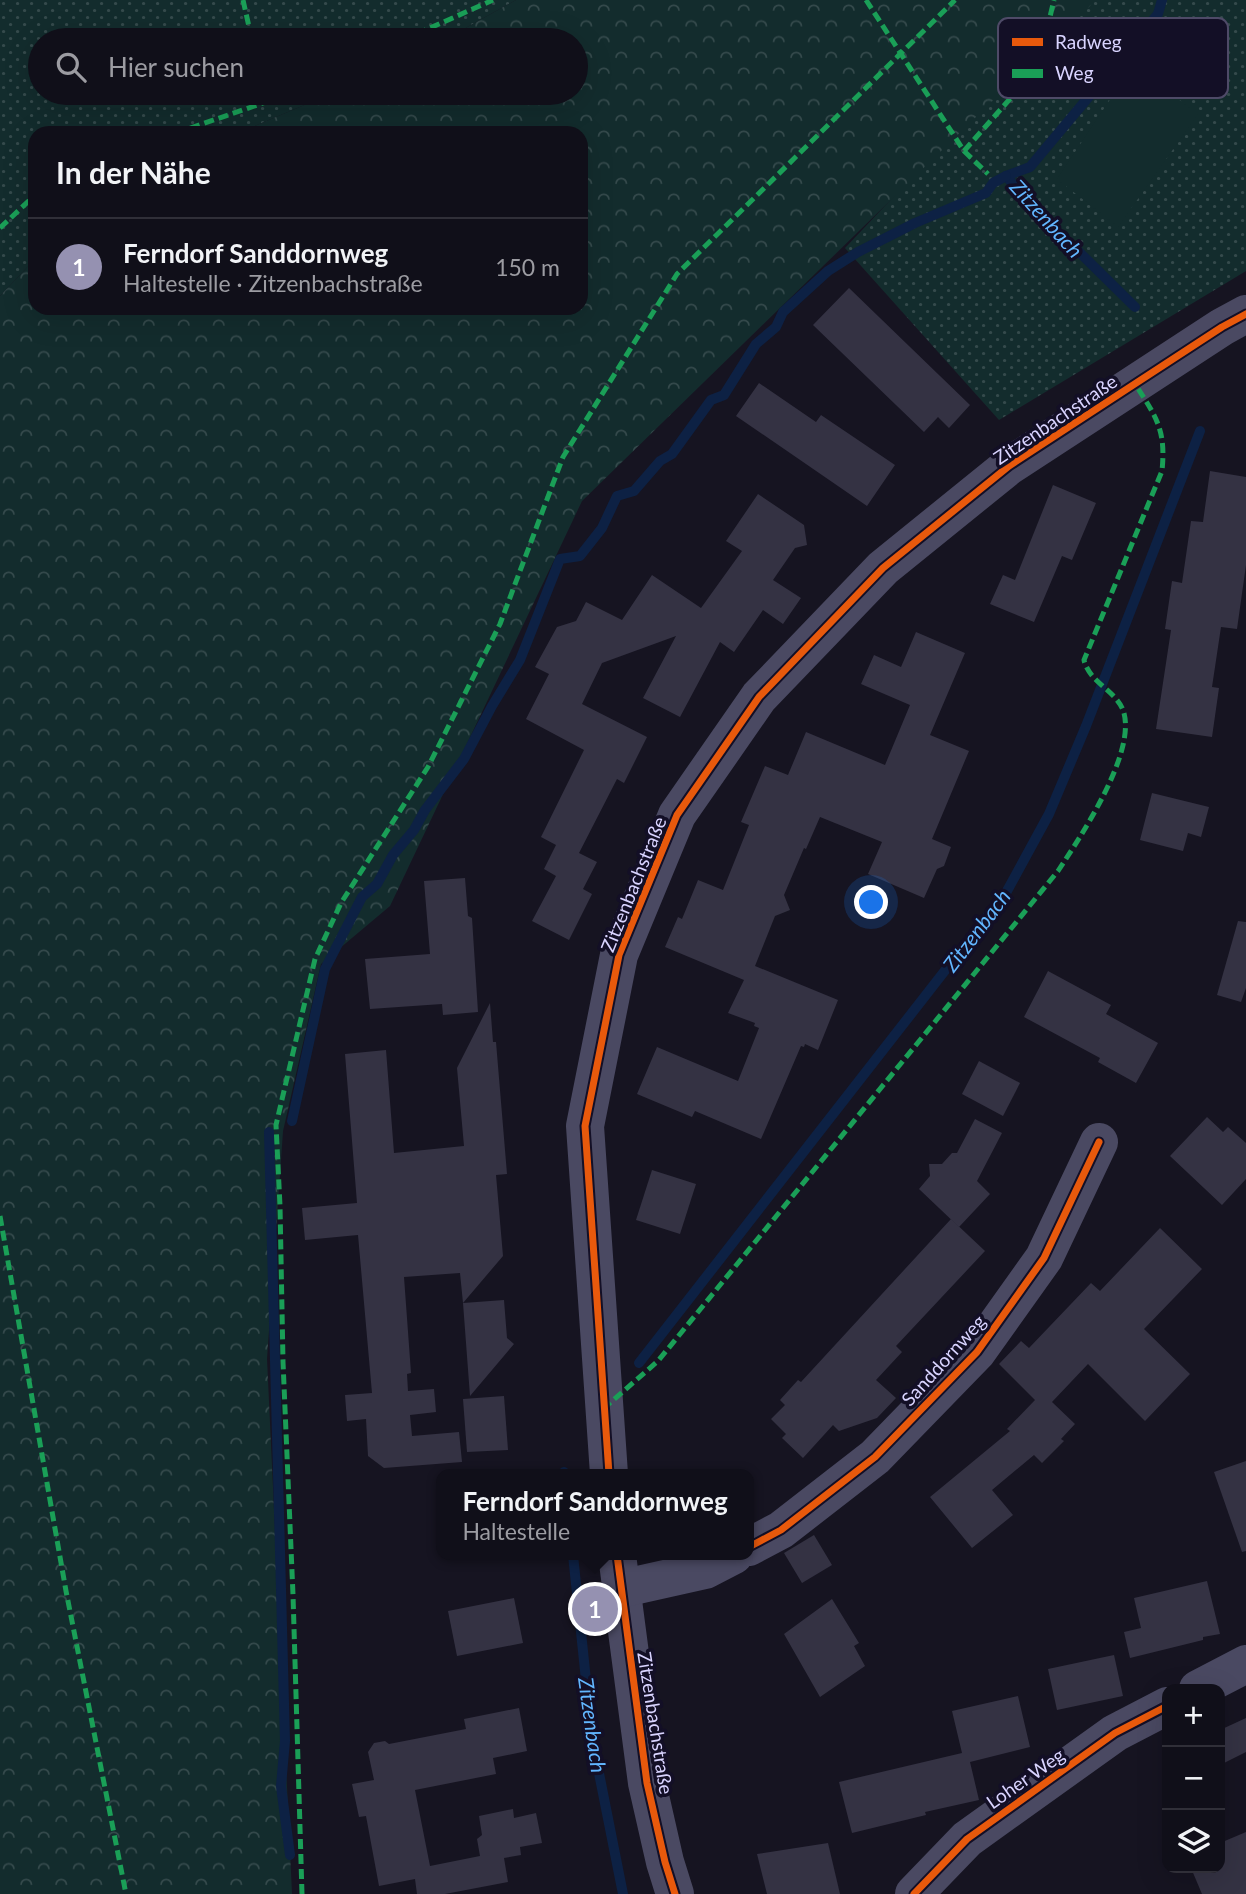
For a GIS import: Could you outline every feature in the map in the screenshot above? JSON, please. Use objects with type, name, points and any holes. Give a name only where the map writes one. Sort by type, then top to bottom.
[{"type":"street","name":"Zitzenbachstraße","points":[[609,1469],[585,1126],[619,955],[677,815],[759,697],[883,568],[1009,467],[1246,314]]},
{"type":"street","name":"Sanddornweg","points":[[754,1544],[782,1530],[875,1457],[977,1352],[1044,1258],[1099,1142]]},
{"type":"street","points":[[619,1572],[705,1570],[724,1560]]},
{"type":"street","name":"Zitzenbachstraße","points":[[619,1572],[647,1783],[675,1894]]},
{"type":"street","points":[[1208,1684],[1246,1664]]},
{"type":"street","name":"Loher Weg","points":[[914,1894],[967,1839],[1115,1733],[1162,1709]]},
{"type":"green space","points":[[0,0],[516,0],[466,28],[28,28],[28,105],[304,105],[255,126],[28,126],[28,266],[0,296]]},
{"type":"green space","points":[[516,0],[1096,0],[1078,18],[998,18],[998,96],[582,501],[390,906],[321,964],[283,1131],[267,1359],[292,1894],[0,1894],[0,296],[28,266],[28,315],[588,315],[588,126],[255,126],[304,105],[588,105],[588,28],[466,28]]},
{"type":"green space","points":[[1080,0],[1246,0],[1246,271],[999,420],[845,248],[998,87],[998,98],[1228,98],[1228,18],[1063,18]]},
{"type":"green space","points":[[1111,98],[1177,98],[1198,114],[1118,227],[1057,179]]},
{"type":"building","points":[[849,288],[970,405],[949,428],[938,417],[924,432],[813,325]]},
{"type":"building","points":[[759,383],[816,422],[821,415],[895,465],[867,506],[736,416]]},
{"type":"building","points":[[1210,471],[1246,477],[1246,565],[1237,629],[1221,627],[1212,687],[1219,688],[1212,737],[1156,729],[1171,630],[1165,629],[1172,581],[1182,583],[1191,521],[1203,522]]},
{"type":"building","points":[[1053,485],[1096,503],[1072,560],[1062,556],[1034,622],[990,604],[1003,575],[1015,580]]},
{"type":"building","points":[[758,494],[804,525],[807,545],[795,548],[773,580],[801,598],[783,624],[763,610],[734,652],[720,642],[680,717],[643,698],[676,636],[602,663],[582,704],[647,737],[624,783],[617,779],[579,853],[597,862],[583,889],[592,894],[569,940],[532,921],[556,876],[544,869],[556,845],[541,837],[584,750],[526,719],[549,674],[535,667],[557,627],[576,621],[586,602],[622,620],[652,575],[701,608],[742,551],[726,541]]},
{"type":"building","points":[[916,632],[965,653],[930,735],[969,751],[932,839],[951,847],[944,866],[937,869],[924,898],[868,874],[882,842],[820,817],[784,895],[790,910],[775,916],[755,966],[838,1000],[818,1050],[805,1044],[804,1047],[801,1046],[761,1139],[695,1111],[692,1117],[637,1094],[657,1047],[738,1081],[759,1028],[754,1026],[755,1023],[728,1013],[744,980],[665,947],[678,917],[682,919],[698,880],[723,890],[749,825],[741,822],[765,766],[788,775],[806,732],[885,765],[910,705],[861,684],[874,655],[901,667]]},
{"type":"building","points":[[1152,793],[1209,807],[1201,837],[1188,833],[1183,851],[1140,840]]},
{"type":"building","points":[[465,878],[468,916],[472,918],[478,1012],[443,1015],[442,1004],[370,1009],[365,959],[430,954],[424,881]]},
{"type":"building","points":[[1238,921],[1246,922],[1246,988],[1241,1002],[1217,995]]},
{"type":"building","points":[[1048,971],[1111,1005],[1106,1014],[1158,1043],[1136,1083],[1098,1062],[1100,1058],[1024,1017]]},
{"type":"building","points":[[490,1003],[493,1042],[496,1042],[507,1174],[496,1175],[503,1256],[463,1303],[460,1273],[404,1277],[411,1373],[407,1374],[408,1391],[434,1389],[436,1412],[410,1415],[412,1436],[459,1432],[462,1462],[384,1468],[368,1456],[366,1419],[347,1421],[345,1395],[372,1393],[358,1235],[305,1240],[302,1208],[357,1203],[345,1054],[386,1050],[394,1153],[464,1146],[457,1068]]},
{"type":"building","points":[[979,1061],[1020,1083],[1003,1116],[962,1094]]},
{"type":"building","points":[[1207,1117],[1223,1132],[1228,1127],[1246,1143],[1246,1179],[1222,1205],[1170,1156]]},
{"type":"building","points":[[975,1119],[1002,1133],[977,1181],[990,1194],[959,1227],[919,1189],[930,1176],[929,1164],[942,1164],[952,1153],[957,1153]]},
{"type":"building","points":[[652,1170],[696,1184],[680,1234],[636,1220]]},
{"type":"building","points":[[951,1219],[985,1251],[896,1346],[902,1352],[876,1380],[896,1398],[877,1418],[839,1431],[833,1425],[803,1458],[782,1438],[786,1434],[771,1419],[785,1405],[780,1400],[798,1380],[801,1382]]},
{"type":"building","points":[[1160,1228],[1202,1269],[1144,1329],[1190,1374],[1145,1421],[1088,1364],[1052,1402],[1075,1424],[1061,1439],[1064,1441],[1042,1463],[1034,1455],[992,1490],[1013,1515],[972,1548],[930,1497],[1010,1431],[1007,1429],[1035,1400],[999,1364],[1021,1341],[1029,1348],[1091,1283],[1100,1291]]},
{"type":"building","points":[[504,1300],[507,1338],[514,1344],[470,1396],[463,1303]]},
{"type":"building","points":[[504,1396],[508,1450],[467,1452],[463,1399]]},
{"type":"building","points":[[1246,1461],[1246,1551],[1242,1552],[1214,1472]]},
{"type":"building","points":[[814,1535],[832,1565],[802,1583],[784,1553]]},
{"type":"building","points":[[1207,1581],[1220,1634],[1130,1658],[1124,1632],[1141,1628],[1134,1598]]},
{"type":"building","points":[[514,1598],[523,1643],[457,1656],[448,1611]]},
{"type":"building","points":[[832,1599],[859,1643],[854,1646],[865,1666],[820,1697],[784,1634]]},
{"type":"building","points":[[1114,1655],[1123,1696],[1057,1710],[1048,1669]]},
{"type":"building","points":[[1018,1696],[1030,1747],[970,1762],[979,1800],[852,1833],[839,1782],[962,1753],[952,1711]]},
{"type":"building","points":[[519,1708],[527,1751],[493,1758],[496,1774],[415,1790],[430,1866],[480,1856],[477,1839],[482,1835],[479,1816],[513,1809],[514,1818],[536,1813],[542,1843],[520,1847],[521,1855],[504,1858],[508,1882],[445,1894],[417,1894],[415,1879],[379,1886],[366,1816],[359,1817],[352,1784],[374,1780],[368,1752],[374,1743],[385,1741],[389,1744],[466,1729],[464,1719]]},
{"type":"building","points":[[1246,1718],[1246,1752],[1225,1762],[1225,1747],[1225,1728]]},
{"type":"building","points":[[1246,1832],[1246,1894],[1202,1894],[1193,1873],[1225,1873],[1225,1841]]},
{"type":"building","points":[[828,1843],[840,1894],[767,1894],[757,1854]]},
{"type":"waterway","name":"Zitzenbach","points":[[1155,18],[1162,0]]},
{"type":"waterway","name":"Zitzenbach","points":[[1088,98],[1030,167],[1006,176],[1056,233],[1135,307]]},
{"type":"waterway","points":[[292,1121],[325,969],[362,897],[377,884],[393,855],[464,759],[520,660],[560,559],[580,556],[602,528],[617,496],[634,491],[660,461],[672,454],[711,400],[724,395],[756,344],[776,327],[783,312],[828,271],[858,252],[915,223],[986,193],[993,183],[1006,176]]},
{"type":"waterway","name":"Zitzenbach","points":[[639,1363],[1007,891],[1049,814],[1086,726],[1200,431]]},
{"type":"waterway","points":[[269,1132],[285,1741],[281,1786],[290,1855]]},
{"type":"waterway","name":"Zitzenbach","points":[[574,1560],[592,1738],[623,1894]]},
{"type":"marked path","points":[[243,0],[249,28]]},
{"type":"marked path","points":[[430,28],[493,0]]},
{"type":"marked path","points":[[866,0],[964,151],[988,174]]},
{"type":"marked path","points":[[302,1894],[276,1125],[315,959],[341,903],[428,767],[500,624],[563,457],[677,274],[955,0]]},
{"type":"marked path","points":[[1050,18],[1054,0]]},
{"type":"marked path","points":[[964,151],[1011,98]]},
{"type":"marked path","points":[[196,126],[257,105]]},
{"type":"marked path","points":[[0,228],[28,202]]},
{"type":"marked path","points":[[603,1409],[658,1361],[1058,871],[1105,793],[1122,748],[1125,727],[1123,710],[1091,674],[1084,660],[1162,471],[1161,434],[1149,406],[1135,384]]},
{"type":"marked path","points":[[0,1216],[66,1591],[126,1894]]},
{"type":"cycle path","points":[[609,1469],[585,1126],[619,955],[677,815],[759,697],[883,568],[1009,466],[1246,314]]},
{"type":"cycle path","points":[[754,1544],[781,1530],[875,1457],[977,1352],[1044,1258],[1099,1142]]},
{"type":"cycle path","points":[[618,1560],[647,1783],[675,1894]]},
{"type":"cycle path","points":[[914,1894],[967,1839],[1115,1733],[1162,1709]]},
{"type":"place","name":"Ferndorf Sanddornweg","points":[[595,1609]]}]
